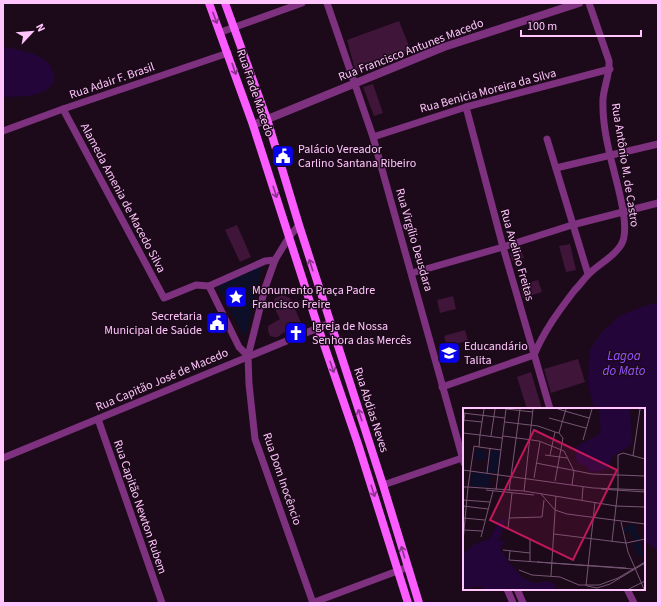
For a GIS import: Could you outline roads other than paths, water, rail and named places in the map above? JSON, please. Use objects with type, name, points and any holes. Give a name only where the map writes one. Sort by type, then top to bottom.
[{"type":"main road","name":"Rua Frade Macedo","points":[[209,3],[221,32],[253,124],[289,237]]},
{"type":"main road","name":"Rua Frade Macedo","points":[[225,3],[235,27],[267,119],[299,225]]},
{"type":"main road","name":"Rua Abdias Neves","points":[[299,225],[369,441],[419,603]]},
{"type":"main road","name":"Rua Abdias Neves","points":[[289,237],[358,444],[408,603]]},
{"type":"main road","points":[[358,444],[369,441]]},
{"type":"street","points":[[221,32],[302,3]]},
{"type":"street","name":"Rua Virgílio Deusdara","points":[[327,3],[373,137],[463,460]]},
{"type":"street","name":"Rua Francisco Antunes Macedo","points":[[253,124],[444,47],[579,3]]},
{"type":"street","name":"Rua Antônio M. de Castro","points":[[588,274],[612,256],[625,238],[623,212],[610,156],[603,111],[603,98],[610,69],[609,61],[589,3]]},
{"type":"street","name":"Rua Adair F. Brasil","points":[[3,131],[228,53]]},
{"type":"street","name":"Rua Benicia Moreira da Silva","points":[[373,137],[466,107],[610,69]]},
{"type":"street","name":"Rua Avelino Freitas","points":[[466,107],[503,248],[550,408]]},
{"type":"street","name":"Alameda Amenia de Macedo Silva","points":[[63,109],[164,298],[196,285],[209,286]]},
{"type":"street","points":[[442,387],[534,355],[546,330],[588,274],[547,140]]},
{"type":"street","points":[[556,168],[658,144]]},
{"type":"street","points":[[412,273],[503,248],[572,224],[658,203]]},
{"type":"street","name":"Rua Dom Inocêncio","points":[[299,225],[289,237],[275,260],[265,288],[248,356],[248,384],[255,439],[313,603]]},
{"type":"street","points":[[248,356],[239,347],[209,286],[265,261],[275,260]]},
{"type":"street","name":"Rua Capitão José de Macedo","points":[[3,458],[330,323]]},
{"type":"street","name":"Rua Capitão Newton Rubem","points":[[98,419],[162,603]]},
{"type":"street","points":[[383,486],[463,460]]},
{"type":"street","points":[[313,603],[408,568]]},
{"type":"street","points":[[507,590],[513,603]]},
{"type":"street","points":[[517,590],[523,603]]},
{"type":"street","points":[[628,590],[634,603]]},
{"type":"water","points":[[3,47],[28,52],[45,60],[54,74],[53,83],[51,86],[41,93],[3,97]]},
{"type":"water","name":"Lagoa do Mato","points":[[658,303],[658,551],[645,542],[645,408],[594,408],[588,385],[589,351],[602,332],[621,315]]},
{"type":"place","name":"Palácio Vereador Carlino Santana Ribeiro","points":[[283,156]]},
{"type":"place","name":"Monumento Praça Padre Francisco Freire","points":[[236,297]]},
{"type":"place","name":"Secretaria Municipal de Saúde","points":[[217,323]]},
{"type":"place","name":"Igreja de Nossa Senhora das Mercês","points":[[296,333]]},
{"type":"place","name":"Educandário Talita","points":[[449,353]]}]
